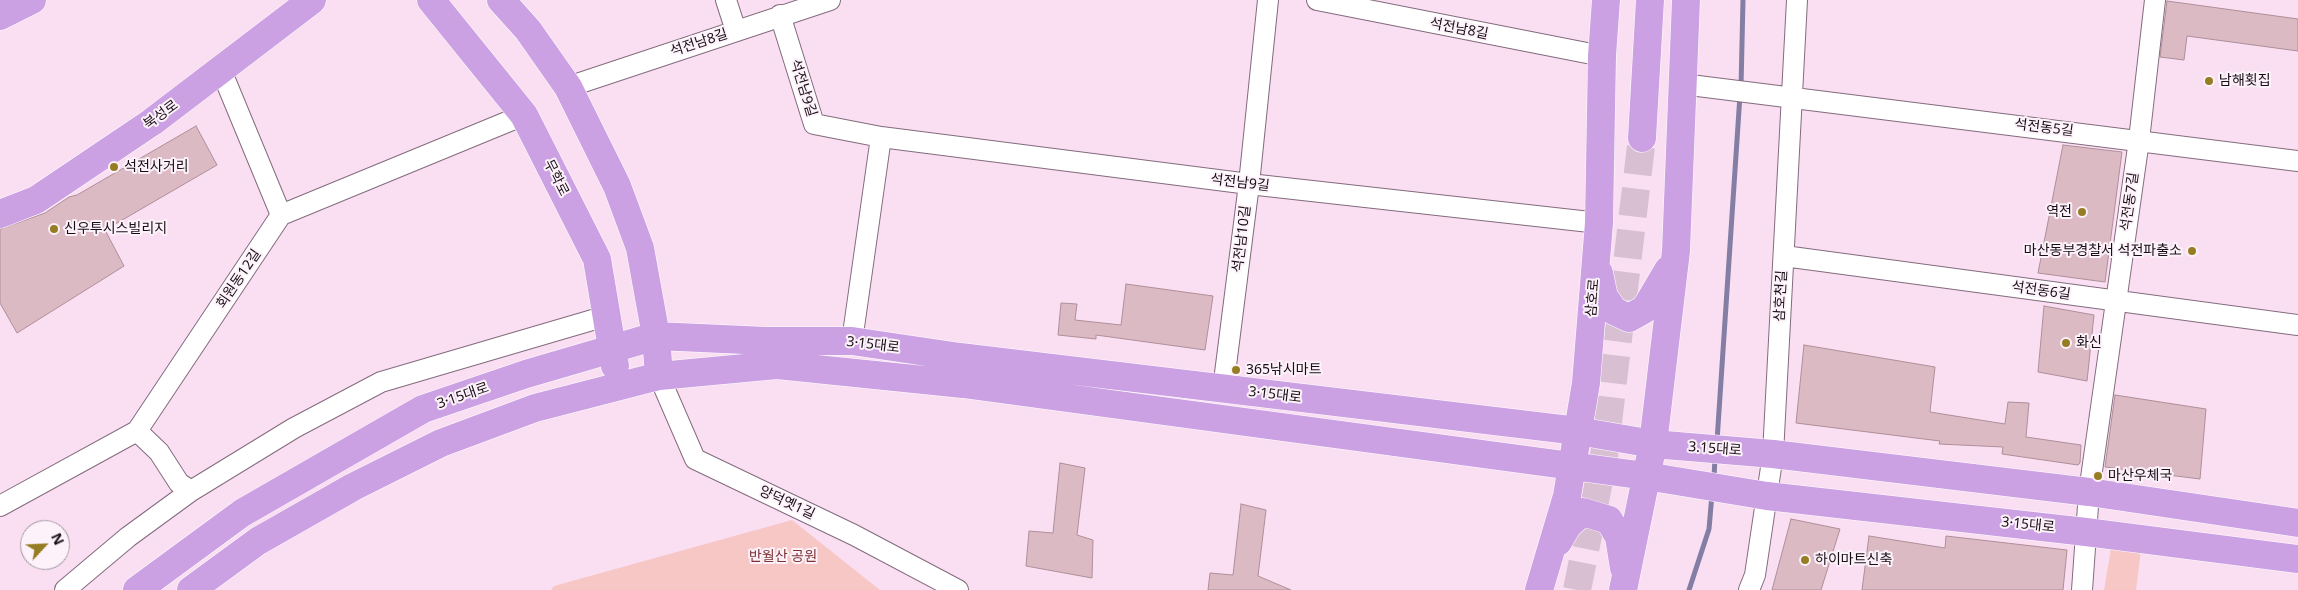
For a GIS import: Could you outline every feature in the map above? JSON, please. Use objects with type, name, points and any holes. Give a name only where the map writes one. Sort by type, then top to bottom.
[{"type":"main road","points":[[0,16],[32,0]]},
{"type":"main road","name":"북성로","points":[[0,214],[36,200],[152,122],[312,0]]},
{"type":"main road","name":"무학로","points":[[431,0],[524,115],[597,259],[619,385]]},
{"type":"main road","points":[[501,0],[528,30],[568,87],[617,186],[640,248],[656,336],[659,376]]},
{"type":"main road","name":"삼호로","points":[[1539,590],[1567,496],[1586,383],[1599,223],[1602,56],[1606,0]]},
{"type":"main road","points":[[1642,138],[1650,0]]},
{"type":"main road","points":[[1624,585],[1655,478],[1660,445],[1689,85],[1686,0]]},
{"type":"main road","points":[[1596,260],[1604,297],[1614,311],[1629,318],[1646,310],[1660,286],[1676,251]]},
{"type":"main road","name":"3·15대로","points":[[137,590],[242,513],[423,409],[526,374],[656,336],[767,341],[852,341],[960,357],[1578,431],[1660,445]]},
{"type":"main road","points":[[190,590],[258,541],[352,487],[441,442],[535,408],[619,385],[659,376],[777,365],[963,384],[1655,478],[1762,495]]},
{"type":"main road","name":"3.15대로","points":[[1660,445],[1767,453]]},
{"type":"main road","points":[[1767,453],[2089,492],[2298,523]]},
{"type":"main road","name":"3·15대로","points":[[1762,495],[2086,532],[2298,559]]},
{"type":"main road","points":[[1548,559],[1568,525],[1582,512],[1608,520],[1619,537],[1624,585]]},
{"type":"street","points":[[726,0],[736,31]]},
{"type":"street","name":"석전남8길","points":[[568,87],[780,15],[830,0]]},
{"type":"street","name":"석전남10길","points":[[1223,389],[1249,184],[1268,0]]},
{"type":"street","name":"석전남8길","points":[[1317,0],[1602,56]]},
{"type":"street","name":"삼호천길","points":[[1749,590],[1755,575],[1784,256],[1784,97],[1797,0]]},
{"type":"street","name":"석전동7길","points":[[2082,590],[2089,492],[2139,140],[2155,0]]},
{"type":"street","name":"석전남9길","points":[[780,15],[814,124],[882,137],[1249,184],[1599,223]]},
{"type":"street","points":[[221,70],[281,215],[524,115]]},
{"type":"street","name":"석전동5길","points":[[1689,85],[2298,160]]},
{"type":"street","points":[[852,341],[882,137]]},
{"type":"street","name":"회원동12길","points":[[0,506],[137,431],[281,215]]},
{"type":"street","name":"석전동6길","points":[[1784,256],[2298,325]]},
{"type":"street","points":[[65,590],[128,537],[191,491],[294,428],[381,382],[606,316]]},
{"type":"street","name":"양덕옛1길","points":[[659,376],[695,459],[854,535],[958,590]]},
{"type":"street","points":[[137,431],[159,452],[178,483],[191,491]]},
{"type":"green space","name":"반월산 공원","points":[[792,520],[880,590],[551,590],[554,586]]},
{"type":"green space","points":[[2112,543],[2141,550],[2136,590],[2104,590]]},
{"type":"building","points":[[2167,1],[2298,19],[2298,51],[2187,36],[2184,60],[2160,57]]},
{"type":"building","name":"신우투시스빌리지","points":[[196,126],[217,165],[105,230],[124,266],[17,333],[0,303],[0,229],[45,213],[69,197],[77,195]]},
{"type":"building","name":"역전","points":[[2063,145],[2122,152],[2105,282],[2038,273]]},
{"type":"building","points":[[1126,284],[1213,296],[1205,350],[1096,335],[1096,339],[1058,335],[1061,303],[1077,304],[1075,320],[1121,325]]},
{"type":"building","name":"화신","points":[[2044,306],[2094,315],[2087,381],[2038,372]]},
{"type":"building","points":[[1804,345],[1935,367],[1930,412],[2005,424],[2008,402],[2029,403],[2026,437],[2081,445],[2080,463],[2078,465],[2002,454],[2003,447],[1939,444],[1940,441],[1796,423]]},
{"type":"building","name":"마산우체국","points":[[2115,395],[2206,409],[2200,479],[2105,467]]},
{"type":"building","points":[[1060,463],[1085,468],[1077,535],[1093,540],[1092,578],[1026,566],[1029,531],[1053,533]]},
{"type":"building","points":[[1241,504],[1266,510],[1258,576],[1291,590],[1208,590],[1210,573],[1233,575]]},
{"type":"building","name":"하이마트신축","points":[[1791,519],[1840,529],[1821,590],[1772,590]]},
{"type":"building","points":[[1869,536],[1945,548],[1946,536],[2067,550],[2063,590],[1862,590]]},
{"type":"waterway","points":[[1741,87],[1743,0]]},
{"type":"waterway","points":[[1717,441],[1740,95]]},
{"type":"waterway","points":[[1714,478],[1715,457]]},
{"type":"waterway","points":[[1689,590],[1709,529],[1712,494]]},
{"type":"tunnel","points":[[1577,590],[1604,456],[1642,138]]},
{"type":"place","name":"남해횟집","points":[[2209,81]]},
{"type":"place","name":"석전사거리","points":[[114,167]]},
{"type":"place","name":"역전","points":[[2082,212]]},
{"type":"place","name":"신우투시스빌리지","points":[[54,229]]},
{"type":"place","name":"마산동부경찰서 석전파출소","points":[[2192,251]]},
{"type":"place","name":"화신","points":[[2066,343]]},
{"type":"place","name":"365낚시마트","points":[[1236,370]]},
{"type":"place","name":"마산우체국","points":[[2098,476]]},
{"type":"place","name":"하이마트신축","points":[[1805,560]]}]
